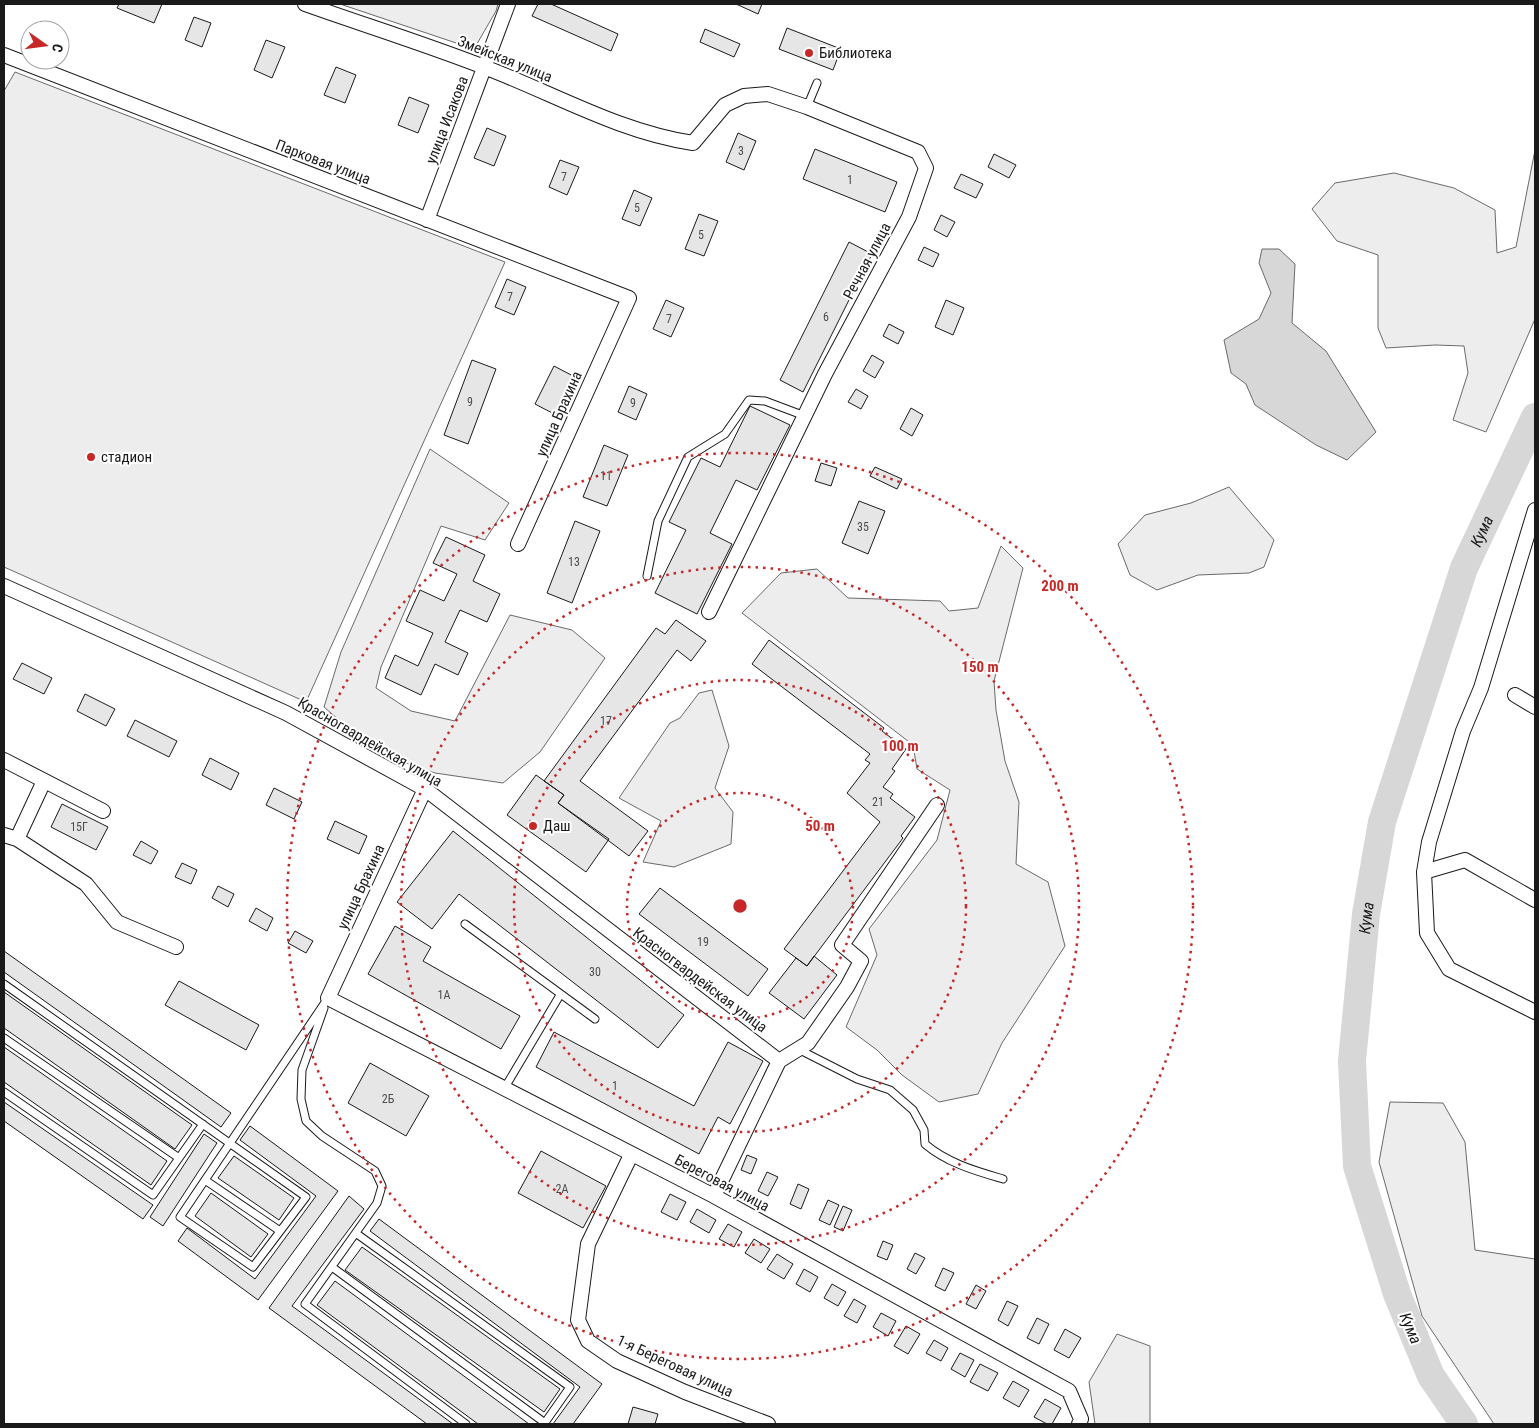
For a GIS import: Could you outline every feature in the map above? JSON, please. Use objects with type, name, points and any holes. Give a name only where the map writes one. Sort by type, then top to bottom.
[{"type":"street","name":"Змейская улица","points":[[305,4],[484,67],[622,125],[670,139],[694,143]]},
{"type":"street","name":"улица Исакова","points":[[427,220],[508,4]]},
{"type":"street","name":"Парковая улица","points":[[4,56],[629,298]]},
{"type":"street","name":"Речная улица","points":[[694,143],[725,105],[744,96],[768,94],[807,107],[918,152],[926,168],[909,217],[805,416],[710,612]]},
{"type":"street","name":"улица Брахина","points":[[518,544],[629,298]]},
{"type":"street","points":[[1535,510],[1481,688],[1454,758],[1429,842],[1424,872],[1428,933],[1449,969],[1535,1012]]},
{"type":"street","name":"Красногвардейская улица","points":[[4,586],[286,713],[425,789],[779,1061]]},
{"type":"street","points":[[1515,695],[1535,707]]},
{"type":"street","points":[[4,760],[104,810]]},
{"type":"street","points":[[44,780],[10,837],[86,884],[117,922],[176,947]]},
{"type":"street","name":"улица Брахина","points":[[328,998],[425,789]]},
{"type":"street","points":[[714,1196],[779,1061],[808,1043],[848,987],[861,961],[842,945],[936,805]]},
{"type":"street","points":[[1424,872],[1465,860],[1535,900]]},
{"type":"street","name":"Береговая улица","points":[[328,998],[504,1090],[714,1196],[1069,1391],[1080,1422]]},
{"type":"street","name":"1-я Береговая улица","points":[[631,1155],[588,1244],[578,1320],[588,1341],[617,1361],[685,1392],[768,1424]]},
{"type":"lane","points":[[807,107],[817,83]]},
{"type":"lane","points":[[647,576],[658,520],[688,457],[725,434],[749,400],[765,401],[805,416]]},
{"type":"lane","points":[[464,924],[595,1019]]},
{"type":"lane","points":[[4,984],[230,1143],[306,1197],[252,1267],[180,1217],[230,1143],[328,998]]},
{"type":"lane","points":[[504,1090],[560,995]]},
{"type":"lane","points":[[328,998],[302,1070],[301,1099],[306,1121],[322,1136],[375,1171],[382,1186],[378,1203],[305,1304],[466,1424]]},
{"type":"lane","points":[[4,1038],[179,1158]]},
{"type":"lane","points":[[798,1049],[857,1079],[890,1090],[913,1110],[924,1130],[925,1144],[934,1152],[970,1169],[1003,1180]]},
{"type":"lane","points":[[4,1092],[152,1195],[203,1124]]},
{"type":"lane","points":[[205,1180],[280,1231]]},
{"type":"lane","points":[[332,1267],[544,1424],[570,1388],[357,1234]]},
{"type":"shaded area","points":[[340,4],[498,4],[496,11],[474,49]]},
{"type":"shaded area","points":[[15,72],[505,262],[306,702],[4,567],[4,91]]},
{"type":"shaded area","points":[[1535,150],[1535,319],[1486,432],[1453,420],[1468,373],[1464,346],[1435,345],[1386,348],[1378,328],[1378,255],[1337,241],[1312,209],[1335,183],[1394,173],[1454,188],[1495,210],[1497,253],[1516,247]]},
{"type":"shaded area","points":[[1262,249],[1279,249],[1295,264],[1292,323],[1326,351],[1376,432],[1347,460],[1316,445],[1255,405],[1246,384],[1231,373],[1224,340],[1259,319],[1271,293],[1259,263]]},
{"type":"shaded area","points":[[430,449],[509,503],[485,540],[441,526],[381,667],[376,688],[411,711],[455,721],[510,615],[572,630],[605,658],[540,752],[503,783],[435,773],[377,753],[324,707],[341,652]]},
{"type":"shaded area","points":[[1229,487],[1274,540],[1264,567],[1249,573],[1198,575],[1157,590],[1130,575],[1118,544],[1145,515],[1191,503]]},
{"type":"shaded area","points":[[1001,546],[1023,568],[994,681],[996,710],[1005,761],[1019,802],[1016,864],[1048,882],[1065,946],[1002,1043],[978,1094],[939,1102],[902,1075],[877,1050],[846,1027],[877,955],[869,929],[937,840],[950,790],[917,769],[913,745],[742,613],[781,573],[817,569],[848,598],[940,601],[949,611],[978,608]]},
{"type":"shaded area","points":[[712,690],[729,746],[715,788],[733,812],[731,844],[674,867],[643,862],[661,821],[619,798],[670,723],[680,718],[699,693]]},
{"type":"shaded area","points":[[1390,1102],[1443,1103],[1465,1142],[1475,1250],[1535,1259],[1535,1424],[1494,1424],[1422,1316],[1379,1162]]},
{"type":"shaded area","points":[[1117,1334],[1150,1346],[1150,1424],[1095,1424],[1089,1382]]},
{"type":"building","points":[[119,4],[162,4],[154,23],[117,8]]},
{"type":"building","points":[[538,4],[551,4],[618,34],[611,51],[532,16]]},
{"type":"building","points":[[736,4],[762,4],[758,14]]},
{"type":"building","points":[[194,17],[211,23],[202,47],[185,40]]},
{"type":"building","points":[[787,28],[841,49],[833,70],[779,49]]},
{"type":"building","points":[[705,29],[740,44],[734,57],[700,42]]},
{"type":"building","points":[[266,40],[285,47],[272,78],[254,70]]},
{"type":"building","points":[[336,67],[356,75],[345,103],[324,95]]},
{"type":"building","points":[[409,97],[429,105],[418,133],[398,125]]},
{"type":"building","points":[[487,128],[506,136],[494,166],[474,158]]},
{"type":"building","points":[[738,133],[756,141],[744,170],[726,162]]},
{"type":"building","points":[[815,149],[897,182],[885,212],[803,179]]},
{"type":"building","points":[[994,154],[1016,165],[1009,178],[988,167]]},
{"type":"building","points":[[560,160],[579,167],[567,195],[549,187]]},
{"type":"building","points":[[961,174],[983,184],[976,198],[954,188]]},
{"type":"building","points":[[634,190],[652,198],[640,226],[622,219]]},
{"type":"building","points":[[699,214],[718,221],[704,256],[685,249]]},
{"type":"building","points":[[941,215],[955,222],[947,237],[934,230]]},
{"type":"building","points":[[849,242],[872,254],[803,392],[780,380]]},
{"type":"building","points":[[924,247],[939,254],[933,267],[918,260]]},
{"type":"building","points":[[507,279],[526,287],[514,315],[495,307]]},
{"type":"building","points":[[666,300],[684,308],[671,337],[653,329]]},
{"type":"building","points":[[946,300],[964,308],[953,335],[935,327]]},
{"type":"building","points":[[889,324],[904,332],[898,344],[883,336]]},
{"type":"building","points":[[872,355],[884,362],[875,378],[863,371]]},
{"type":"building","points":[[472,360],[496,369],[468,444],[444,435]]},
{"type":"building","points":[[554,366],[575,377],[556,415],[535,404]]},
{"type":"building","points":[[629,386],[647,394],[636,420],[618,412]]},
{"type":"building","points":[[856,389],[868,396],[861,409],[848,402]]},
{"type":"building","points":[[750,406],[790,425],[757,490],[736,480],[710,533],[732,544],[697,614],[655,593],[686,530],[669,522],[701,458],[720,467]]},
{"type":"building","points":[[911,408],[923,415],[912,436],[900,429]]},
{"type":"building","points":[[604,445],[628,455],[607,506],[583,497]]},
{"type":"building","points":[[821,463],[837,468],[831,486],[815,481]]},
{"type":"building","points":[[875,467],[902,479],[897,489],[870,476]]},
{"type":"building","points":[[859,501],[885,511],[868,554],[842,543]]},
{"type":"building","points":[[575,521],[600,531],[572,603],[547,593]]},
{"type":"building","points":[[446,537],[485,555],[473,581],[500,594],[487,622],[460,610],[445,642],[468,653],[458,675],[435,664],[421,695],[385,678],[395,655],[418,666],[433,633],[406,621],[420,590],[444,601],[457,574],[433,563]]},
{"type":"building","points":[[676,620],[706,641],[691,661],[677,650],[580,781],[648,831],[629,856],[558,803],[564,795],[544,781],[656,628],[665,634]]},
{"type":"building","points":[[769,640],[884,728],[882,731],[906,749],[892,769],[895,771],[883,787],[893,794],[890,798],[915,817],[901,836],[903,838],[807,966],[784,949],[880,822],[847,793],[870,763],[865,760],[870,754],[752,664]]},
{"type":"building","points":[[22,663],[52,678],[44,694],[13,679]]},
{"type":"building","points":[[85,694],[115,709],[106,726],[77,711]]},
{"type":"building","points":[[135,720],[177,741],[169,757],[127,736]]},
{"type":"building","points":[[210,758],[239,773],[231,790],[202,775]]},
{"type":"building","points":[[536,775],[564,795],[558,803],[609,839],[586,872],[507,815]]},
{"type":"building","points":[[274,788],[302,802],[294,819],[266,805]]},
{"type":"building","points":[[62,804],[108,827],[96,850],[51,827]]},
{"type":"building","points":[[335,821],[367,836],[359,854],[327,839]]},
{"type":"building","points":[[453,831],[684,1015],[658,1048],[459,894],[432,929],[397,902]]},
{"type":"building","points":[[141,841],[158,851],[151,864],[133,855]]},
{"type":"building","points":[[182,863],[197,870],[191,884],[175,877]]},
{"type":"building","points":[[218,886],[234,894],[228,907],[212,898]]},
{"type":"building","points":[[660,888],[768,969],[748,996],[639,914]]},
{"type":"building","points":[[256,908],[273,918],[267,931],[249,921]]},
{"type":"building","points":[[395,926],[431,947],[423,961],[520,1016],[501,1049],[368,974]]},
{"type":"building","points":[[295,931],[313,941],[306,953],[288,943]]},
{"type":"building","points":[[4,951],[231,1113],[221,1127],[4,972]]},
{"type":"building","points":[[814,956],[837,975],[804,1019],[769,993],[796,958],[807,966]]},
{"type":"building","points":[[179,981],[259,1025],[246,1050],[165,1005]]},
{"type":"building","points":[[4,992],[192,1125],[175,1149],[4,1028]]},
{"type":"building","points":[[554,1032],[694,1106],[728,1042],[763,1061],[730,1124],[718,1117],[699,1154],[536,1067]]},
{"type":"building","points":[[4,1047],[167,1161],[151,1185],[4,1082]]},
{"type":"building","points":[[370,1063],[429,1096],[406,1136],[348,1103]]},
{"type":"building","points":[[4,1102],[153,1205],[143,1219],[4,1121]]},
{"type":"building","points":[[250,1126],[338,1191],[258,1300],[178,1241],[187,1228],[255,1279],[316,1196],[240,1140]]},
{"type":"building","points":[[204,1134],[217,1143],[163,1226],[150,1217]]},
{"type":"building","points":[[541,1151],[606,1186],[583,1228],[518,1193]]},
{"type":"building","points":[[747,1155],[757,1159],[751,1174],[741,1170]]},
{"type":"building","points":[[234,1156],[294,1198],[279,1220],[218,1178]]},
{"type":"building","points":[[767,1172],[778,1177],[768,1196],[758,1191]]},
{"type":"building","points":[[798,1184],[809,1189],[801,1209],[790,1204]]},
{"type":"building","points":[[211,1193],[268,1234],[251,1257],[195,1216]]},
{"type":"building","points":[[670,1194],[686,1202],[677,1220],[661,1212]]},
{"type":"building","points":[[349,1196],[364,1209],[292,1306],[453,1424],[427,1424],[269,1308]]},
{"type":"building","points":[[828,1200],[839,1205],[830,1225],[819,1220]]},
{"type":"building","points":[[843,1206],[852,1210],[843,1231],[834,1227]]},
{"type":"building","points":[[697,1209],[716,1220],[709,1233],[690,1222]]},
{"type":"building","points":[[379,1219],[602,1384],[573,1424],[553,1424],[580,1387],[370,1231]]},
{"type":"building","points":[[728,1224],[742,1232],[734,1247],[719,1239]]},
{"type":"building","points":[[754,1239],[770,1249],[761,1263],[745,1253]]},
{"type":"building","points":[[883,1241],[893,1245],[887,1260],[877,1256]]},
{"type":"building","points":[[362,1247],[560,1389],[544,1412],[345,1270]]},
{"type":"building","points":[[915,1253],[925,1258],[916,1274],[907,1269]]},
{"type":"building","points":[[777,1254],[793,1264],[784,1279],[767,1269]]},
{"type":"building","points":[[943,1268],[954,1273],[945,1291],[935,1286]]},
{"type":"building","points":[[804,1269],[818,1277],[810,1292],[796,1284]]},
{"type":"building","points":[[335,1281],[529,1424],[478,1424],[317,1305]]},
{"type":"building","points":[[832,1284],[846,1292],[838,1306],[824,1298]]},
{"type":"building","points":[[976,1285],[986,1291],[976,1309],[966,1304]]},
{"type":"building","points":[[854,1299],[866,1306],[857,1323],[844,1316]]},
{"type":"building","points":[[1007,1301],[1018,1306],[1008,1326],[998,1320]]},
{"type":"building","points":[[881,1313],[896,1321],[888,1336],[873,1327]]},
{"type":"building","points":[[1037,1318],[1049,1324],[1039,1344],[1027,1338]]},
{"type":"building","points":[[906,1326],[920,1334],[908,1354],[894,1346]]},
{"type":"building","points":[[1065,1329],[1081,1338],[1069,1358],[1054,1350]]},
{"type":"building","points":[[934,1340],[948,1348],[941,1361],[926,1353]]},
{"type":"building","points":[[960,1353],[974,1360],[965,1377],[951,1369]]},
{"type":"building","points":[[980,1364],[998,1373],[988,1391],[970,1382]]},
{"type":"building","points":[[1013,1381],[1029,1390],[1019,1407],[1003,1398]]},
{"type":"building","points":[[1045,1399],[1061,1408],[1052,1424],[1047,1424],[1034,1417]]},
{"type":"building","points":[[633,1407],[658,1414],[655,1424],[628,1424]]},
{"type":"waterway","name":"Кума","points":[[1464,1424],[1431,1376],[1397,1294],[1357,1166],[1352,1061],[1366,914],[1382,822],[1464,568],[1535,417]]},
{"type":"place","name":"Библиотека","points":[[809,53]]},
{"type":"place","name":"стадион","points":[[91,457]]},
{"type":"place","name":"Даш","points":[[533,826]]}]
